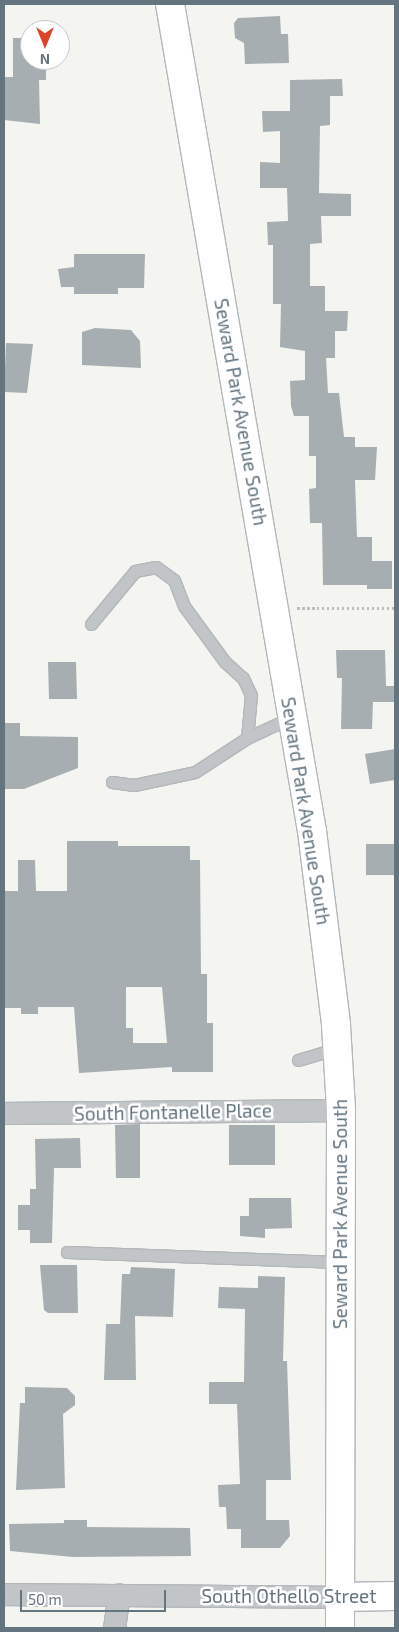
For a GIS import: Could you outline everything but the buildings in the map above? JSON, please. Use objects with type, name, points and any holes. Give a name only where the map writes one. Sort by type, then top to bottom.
[{"type":"main road","name":"Seward Park Avenue South","points":[[170,4],[312,831],[338,1048],[342,1110],[340,1628]]},
{"type":"main road","name":"South Othello Street","points":[[340,1596],[395,1596]]},
{"type":"street","name":"South Fontanelle Place","points":[[4,1113],[342,1110]]},
{"type":"street","name":"South Othello Street","points":[[4,1594],[340,1596]]},
{"type":"street","points":[[114,1628],[119,1594]]},
{"type":"lane","points":[[91,624],[135,571],[156,567],[174,580],[184,606],[226,662],[243,678],[251,695],[247,738]]},
{"type":"lane","points":[[112,782],[134,785],[187,774],[247,738],[293,716]]},
{"type":"lane","points":[[298,1060],[338,1048]]},
{"type":"lane","points":[[67,1252],[340,1262]]},
{"type":"path","points":[[297,608],[395,608]]}]
